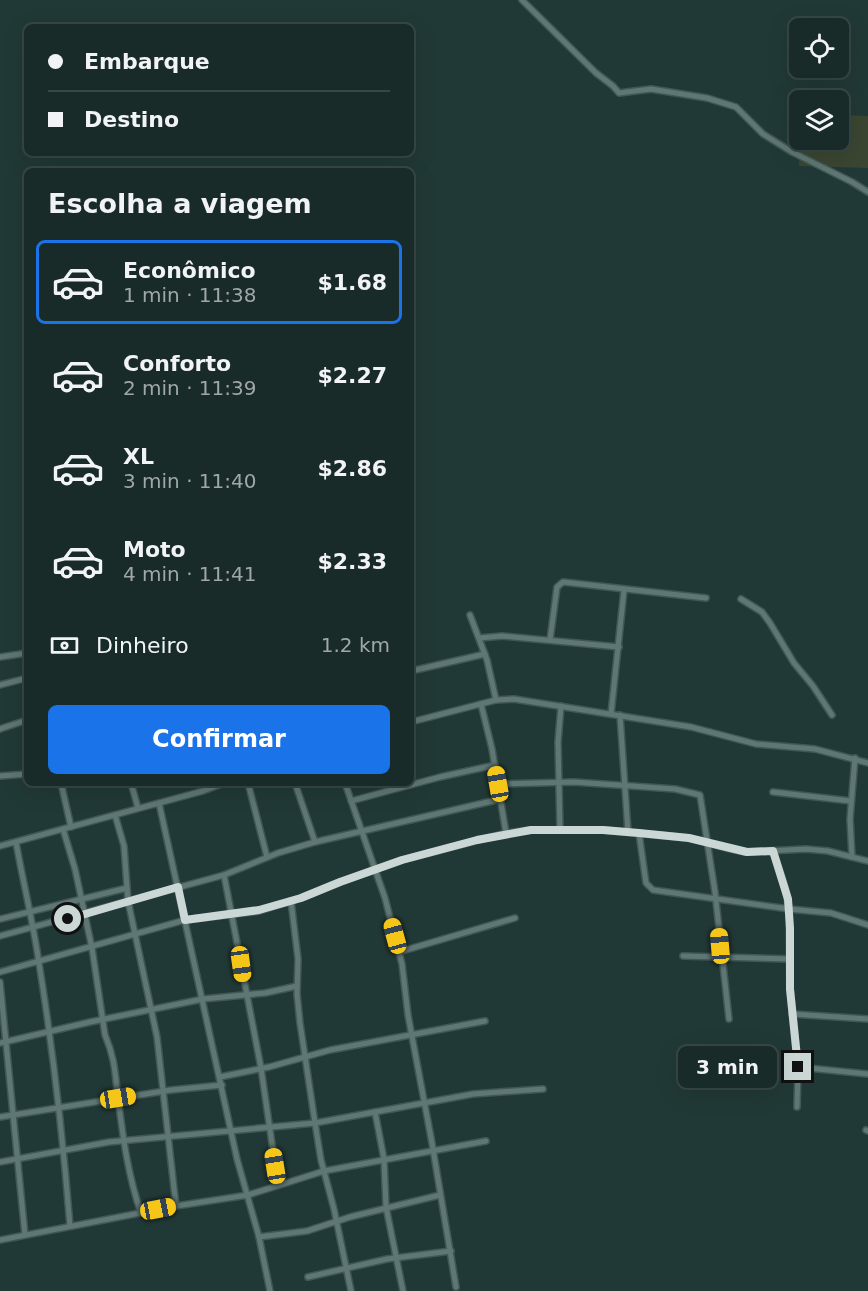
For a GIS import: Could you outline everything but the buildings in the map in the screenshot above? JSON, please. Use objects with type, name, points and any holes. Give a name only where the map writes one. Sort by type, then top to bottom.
[{"type":"street","points":[[522,0],[619,93],[651,89],[707,98],[736,107],[763,134],[780,145],[868,192]]},
{"type":"street","points":[[550,640],[559,584],[563,582],[624,591],[706,598]]},
{"type":"street","points":[[611,714],[624,591]]},
{"type":"street","points":[[741,599],[762,612],[794,663],[832,715]]},
{"type":"street","points":[[470,615],[485,654],[496,700]]},
{"type":"street","points":[[479,638],[494,636],[619,647]]},
{"type":"street","points":[[0,657],[24,653]]},
{"type":"street","points":[[414,670],[485,654]]},
{"type":"street","points":[[0,685],[24,679]]},
{"type":"street","points":[[414,721],[496,700],[514,699],[691,727],[756,744],[815,748],[868,763]]},
{"type":"street","points":[[481,704],[495,765],[506,833]]},
{"type":"street","points":[[560,830],[558,742],[561,706]]},
{"type":"street","points":[[620,715],[628,832]]},
{"type":"street","points":[[0,729],[24,721]]},
{"type":"street","points":[[852,857],[851,801],[855,758]]},
{"type":"street","points":[[414,782],[495,765]]},
{"type":"street","points":[[0,776],[24,774]]},
{"type":"street","points":[[498,784],[558,782],[675,789],[696,792],[700,795],[716,898],[729,1019]]},
{"type":"street","points":[[62,786],[71,827]]},
{"type":"street","points":[[132,786],[138,808]]},
{"type":"street","points":[[0,846],[214,786]]},
{"type":"street","points":[[249,786],[267,857]]},
{"type":"street","points":[[296,786],[315,842]]},
{"type":"street","points":[[346,786],[385,898],[405,979],[406,998],[456,1287]]},
{"type":"street","points":[[351,801],[393,786]]},
{"type":"street","points":[[773,792],[851,801]]},
{"type":"street","points":[[0,936],[224,875],[267,857],[315,842],[501,799]]},
{"type":"street","points":[[159,803],[231,1131],[259,1237],[270,1291]]},
{"type":"street","points":[[115,815],[124,846],[128,902],[152,1009],[164,1091],[176,1206]]},
{"type":"street","points":[[63,829],[92,948],[105,1035],[114,1055],[118,1098],[132,1188],[141,1213]]},
{"type":"street","points":[[0,972],[185,920],[259,910],[439,849],[506,833],[560,830],[628,832],[689,838],[747,852],[806,849],[828,851],[868,861]]},
{"type":"street","points":[[639,833],[646,883],[653,890],[831,913],[868,924]]},
{"type":"street","points":[[16,842],[50,1032],[57,1107],[64,1149],[70,1226]]},
{"type":"street","points":[[773,851],[785,887],[789,909],[792,1014],[798,1067],[797,1107]]},
{"type":"street","points":[[224,875],[261,1068],[278,1185]]},
{"type":"street","points":[[0,919],[127,888]]},
{"type":"street","points":[[291,901],[298,959],[297,986],[315,1123],[351,1291]]},
{"type":"street","points":[[399,952],[515,918]]},
{"type":"street","points":[[683,956],[790,959]]},
{"type":"street","points":[[0,982],[25,1235]]},
{"type":"street","points":[[0,1043],[203,999],[246,995],[297,986]]},
{"type":"street","points":[[792,1014],[868,1019]]},
{"type":"street","points":[[220,1077],[305,1056],[485,1021]]},
{"type":"street","points":[[798,1067],[868,1074]]},
{"type":"street","points":[[0,1116],[222,1084]]},
{"type":"street","points":[[0,1162],[124,1140],[270,1129],[488,1092],[543,1089]]},
{"type":"street","points":[[375,1112],[384,1159],[386,1207],[403,1291]]},
{"type":"street","points":[[0,1240],[176,1206],[248,1195],[324,1171],[486,1141]]},
{"type":"street","points":[[259,1237],[307,1231],[386,1207],[440,1195]]},
{"type":"street","points":[[308,1277],[346,1267],[451,1251]]},
{"type":"green space","points":[[849,115],[868,116],[868,168],[799,166],[800,150],[849,150]]},
{"type":"route","points":[[68,919],[178,887],[185,920],[233,915],[301,898],[320,889],[439,849],[506,833],[531,830],[603,830],[639,833],[701,840],[747,852],[773,851],[788,899],[790,989],[798,1067]]}]
